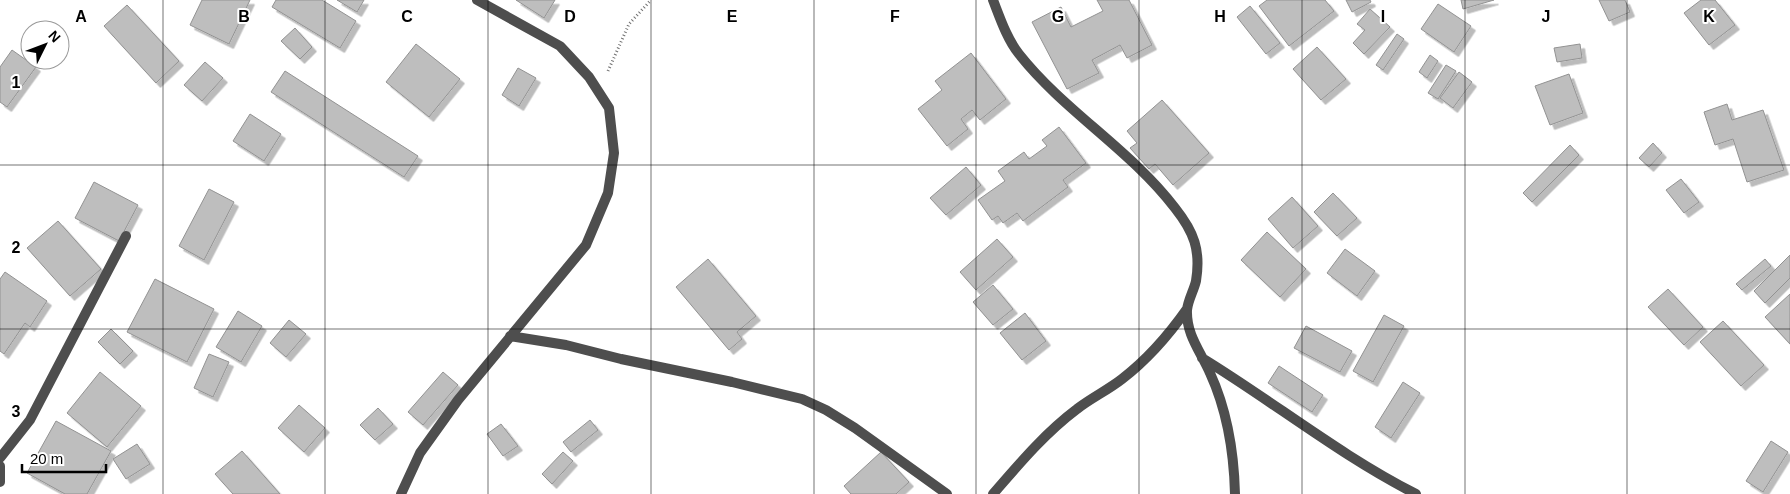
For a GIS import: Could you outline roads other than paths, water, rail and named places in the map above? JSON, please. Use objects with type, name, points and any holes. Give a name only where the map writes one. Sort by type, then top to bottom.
[{"type":"street","points":[[401,494],[420,453],[458,400],[586,245],[608,193],[614,153],[609,108],[589,77],[560,46],[477,0]]},
{"type":"street","points":[[993,0],[1018,53],[1037,74],[1158,188],[1186,223],[1199,252],[1196,282],[1187,309],[1164,341],[1121,380],[1076,409],[1024,458],[994,494]]},
{"type":"street","points":[[0,458],[30,420],[126,236]]},
{"type":"street","points":[[1187,309],[1192,342],[1210,373],[1224,414],[1234,468],[1235,494]]},
{"type":"street","points":[[510,336],[566,345],[621,359],[757,387],[802,400],[826,410],[855,428],[948,494]]},
{"type":"street","points":[[1202,357],[1260,393],[1367,465],[1416,494]]},
{"type":"street","points":[[0,466],[0,482]]}]
